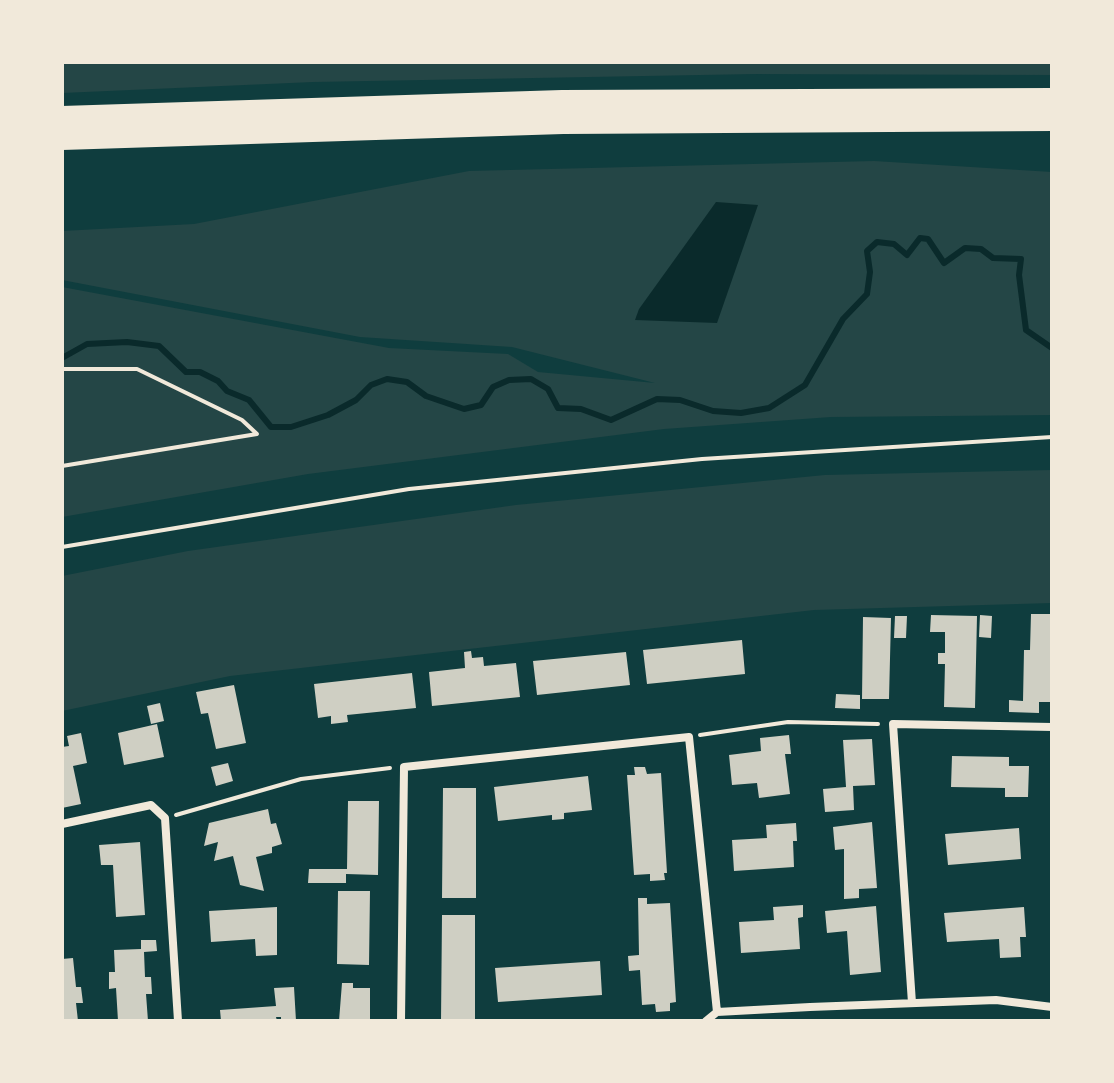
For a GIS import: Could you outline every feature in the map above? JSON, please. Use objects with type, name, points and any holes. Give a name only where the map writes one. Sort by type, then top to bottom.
[{"type":"highway","points":[[62,117],[562,101],[1052,99]]},
{"type":"highway","points":[[62,139],[563,123],[1052,120]]},
{"type":"street","points":[[912,1003],[893,724],[1052,727]]},
{"type":"street","points":[[401,1021],[404,767],[689,737],[717,1012]]},
{"type":"street","points":[[62,824],[151,805],[165,818],[178,1021]]},
{"type":"street","points":[[706,1021],[717,1012],[912,1003],[996,1000],[1052,1007]]},
{"type":"path","points":[[62,369],[137,369],[242,420],[257,434],[62,466]]},
{"type":"path","points":[[62,547],[409,489],[702,459],[1052,437]]},
{"type":"path","points":[[689,737],[788,722],[893,724]]},
{"type":"path","points":[[165,818],[301,779],[404,767]]},
{"type":"shaded area","points":[[62,62],[1052,62],[1052,75],[755,74],[313,82],[62,93]]},
{"type":"shaded area","points":[[874,161],[1052,172],[1052,415],[831,417],[664,429],[308,474],[62,517],[62,287],[389,348],[508,354],[538,372],[655,383],[512,347],[360,337],[62,280],[62,231],[194,224],[469,171]]},
{"type":"shaded area","points":[[716,202],[758,205],[717,323],[635,320],[639,309]]},
{"type":"shaded area","points":[[1052,470],[1052,603],[814,610],[230,676],[62,711],[62,576],[188,551],[516,505],[825,475]]},
{"type":"building","points":[[1031,614],[1052,614],[1052,702],[1039,702],[1039,713],[1009,712],[1009,700],[1023,701],[1024,650],[1030,650]]},
{"type":"building","points":[[931,615],[977,616],[975,708],[944,707],[945,664],[938,664],[938,653],[945,653],[945,632],[930,632]]},
{"type":"building","points":[[980,615],[992,616],[991,638],[979,637]]},
{"type":"building","points":[[895,616],[907,616],[906,638],[894,638]]},
{"type":"building","points":[[863,617],[891,618],[889,699],[862,699]]},
{"type":"building","points":[[742,640],[745,674],[647,684],[643,650]]},
{"type":"building","points":[[471,651],[472,658],[483,657],[484,666],[516,663],[520,697],[432,706],[429,672],[465,668],[464,652]]},
{"type":"building","points":[[626,652],[630,685],[537,695],[533,661]]},
{"type":"building","points":[[412,673],[416,708],[347,715],[348,722],[331,724],[331,716],[318,718],[314,684]]},
{"type":"building","points":[[234,685],[246,743],[216,749],[208,713],[201,714],[196,692]]},
{"type":"building","points":[[836,694],[860,695],[860,709],[835,708]]},
{"type":"building","points":[[160,703],[164,721],[151,724],[147,706]]},
{"type":"building","points":[[157,724],[164,757],[124,765],[118,733]]},
{"type":"building","points":[[81,733],[87,763],[73,766],[81,804],[62,808],[62,747],[69,746],[67,736]]},
{"type":"building","points":[[789,735],[791,754],[785,754],[790,794],[759,798],[757,783],[732,785],[729,755],[761,751],[760,738]]},
{"type":"building","points":[[872,739],[875,785],[853,786],[854,810],[825,812],[823,789],[846,787],[843,740]]},
{"type":"building","points":[[952,756],[1009,757],[1009,766],[1029,766],[1028,797],[1005,797],[1005,788],[951,787]]},
{"type":"building","points":[[228,763],[233,781],[216,786],[211,767]]},
{"type":"building","points":[[634,767],[645,767],[647,774],[661,773],[665,880],[650,881],[650,874],[634,875],[627,775],[635,775]]},
{"type":"building","points":[[588,776],[592,810],[564,813],[564,819],[552,820],[552,815],[498,821],[494,787]]},
{"type":"building","points":[[443,788],[476,788],[476,898],[442,898]]},
{"type":"building","points":[[348,801],[379,801],[378,875],[346,874],[346,883],[308,883],[309,869],[347,869]]},
{"type":"building","points":[[268,809],[271,824],[276,823],[282,844],[272,847],[272,853],[256,857],[264,891],[240,885],[233,856],[214,861],[218,842],[204,846],[209,823]]},
{"type":"building","points":[[872,822],[877,888],[859,889],[859,898],[844,899],[844,849],[835,850],[833,827]]},
{"type":"building","points":[[796,823],[794,867],[734,871],[732,840],[767,838],[766,825]]},
{"type":"building","points":[[1019,828],[1021,859],[948,865],[945,834]]},
{"type":"building","points":[[140,842],[145,915],[116,917],[113,865],[101,865],[99,845]]},
{"type":"building","points":[[338,891],[370,891],[369,965],[337,964]]},
{"type":"building","points":[[638,898],[647,898],[647,904],[670,903],[676,1002],[670,1003],[670,1011],[656,1012],[655,1004],[642,1005],[640,970],[629,971],[628,956],[639,955]]},
{"type":"building","points":[[803,905],[803,917],[798,918],[800,949],[741,953],[739,922],[774,920],[773,907]]},
{"type":"building","points":[[876,906],[881,972],[850,975],[847,931],[827,933],[825,911]]},
{"type":"building","points":[[277,907],[277,955],[256,956],[255,939],[211,942],[209,911]]},
{"type":"building","points":[[1024,907],[1026,937],[1020,937],[1021,957],[1000,958],[999,939],[947,942],[944,913]]},
{"type":"building","points":[[442,915],[475,915],[475,1021],[441,1021]]},
{"type":"building","points":[[141,940],[156,940],[157,951],[144,952],[145,977],[151,977],[152,994],[146,994],[148,1021],[118,1021],[116,988],[109,989],[109,972],[115,972],[114,950],[141,949]]},
{"type":"building","points":[[73,958],[76,987],[81,987],[83,1003],[76,1003],[78,1021],[62,1021],[62,959]]},
{"type":"building","points":[[600,961],[602,995],[498,1002],[495,968]]},
{"type":"building","points":[[342,983],[353,983],[353,988],[370,988],[370,1021],[339,1021]]},
{"type":"building","points":[[294,987],[296,1021],[281,1021],[281,1017],[276,1017],[277,1021],[221,1021],[220,1010],[276,1006],[274,988]]},
{"type":"waterway","points":[[62,358],[87,344],[127,342],[159,346],[186,372],[200,372],[218,381],[227,391],[249,400],[271,427],[291,427],[328,415],[356,400],[371,385],[387,379],[407,382],[426,396],[464,409],[481,405],[493,387],[509,380],[531,379],[548,389],[558,408],[581,409],[611,420],[657,399],[680,400],[713,411],[741,413],[769,408],[805,385],[843,319],[867,294],[870,272],[867,251],[877,242],[894,244],[907,255],[920,238],[928,239],[944,263],[965,248],[981,249],[993,258],[1021,259],[1019,275],[1026,330],[1052,348]]}]
